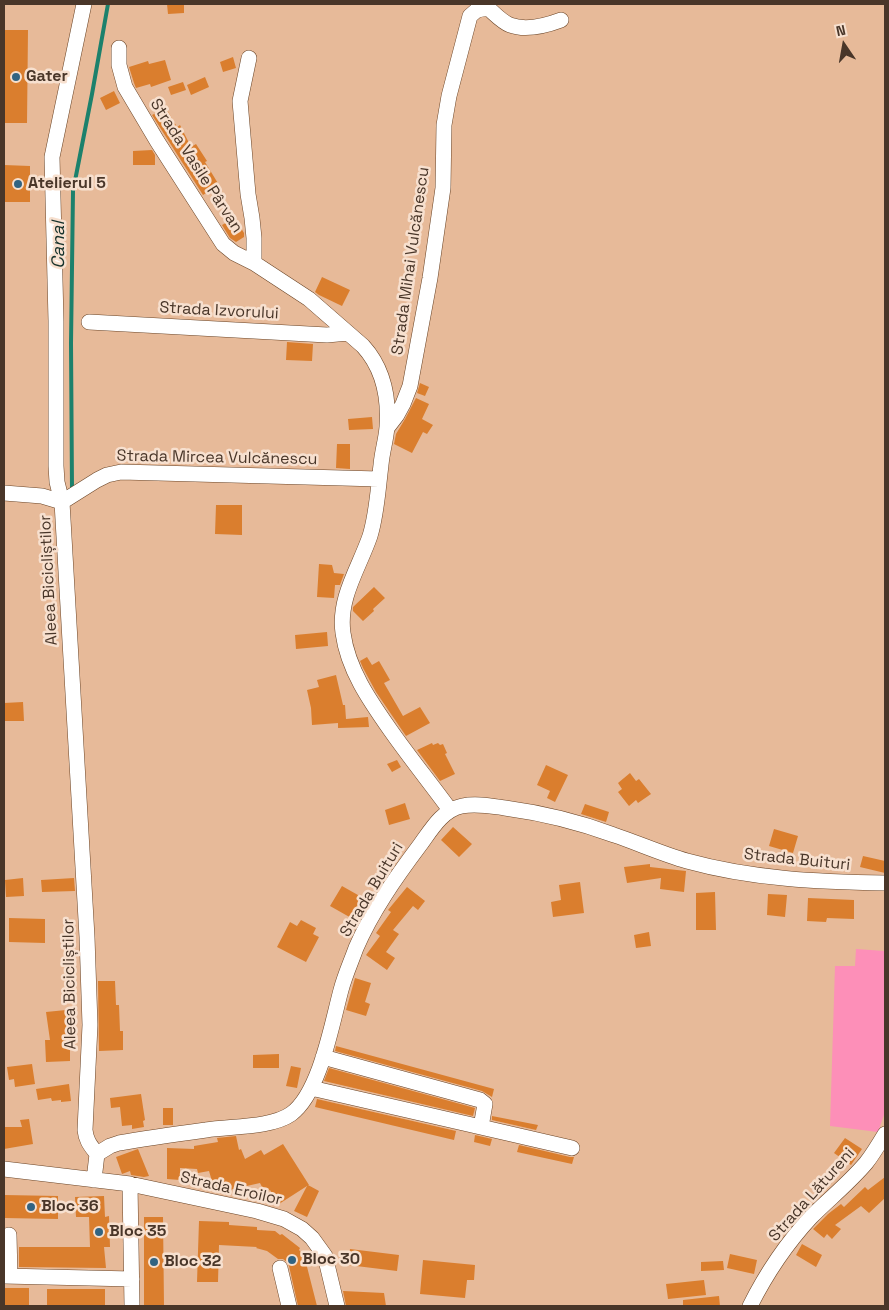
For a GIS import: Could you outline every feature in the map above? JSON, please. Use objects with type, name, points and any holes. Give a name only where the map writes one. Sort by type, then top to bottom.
[{"type":"street","name":"Aleea Bicicliștilor","points":[[84,4],[52,157],[56,320],[56,466],[57,482],[62,502],[88,947],[90,1025],[85,1130],[86,1138],[97,1154]]},
{"type":"street","name":"Strada Mihai Vulcănescu","points":[[387,428],[397,415],[410,386],[443,188],[444,125],[449,96],[470,16],[477,10],[488,8],[503,22],[511,26],[526,28],[542,26],[561,20]]},
{"type":"street","name":"Strada Vasile Pârvan","points":[[119,48],[119,65],[125,86],[223,244],[234,253],[309,299],[348,333]]},
{"type":"street","points":[[249,58],[240,100],[248,194],[254,238],[254,264]]},
{"type":"street","name":"Strada Izvorului","points":[[89,322],[327,335],[348,333]]},
{"type":"street","points":[[348,333],[363,346],[378,365],[385,396],[387,428],[382,452],[374,523],[343,607],[345,645],[353,670],[369,698],[450,810]]},
{"type":"street","name":"Strada Mircea Vulcănescu","points":[[62,502],[97,480],[107,475],[121,472],[379,479]]},
{"type":"street","points":[[4,493],[42,496],[62,502]]},
{"type":"street","name":"Strada Buituri","points":[[97,1154],[119,1143],[280,1120],[296,1110],[311,1088],[323,1057],[342,987],[358,945],[378,907],[403,868],[441,817],[459,806],[494,806],[535,813],[612,834],[688,861],[767,877],[832,883],[885,883]]},
{"type":"street","points":[[323,1057],[480,1100],[485,1104],[482,1127]]},
{"type":"street","points":[[311,1088],[572,1148]]},
{"type":"street","name":"Strada Lătureni","points":[[750,1306],[782,1252],[795,1235],[865,1164],[885,1134]]},
{"type":"street","points":[[4,1169],[94,1180],[97,1154]]},
{"type":"street","name":"Strada Eroilor","points":[[94,1180],[130,1184],[257,1211],[295,1224],[312,1238],[325,1256],[337,1306]]},
{"type":"street","points":[[130,1184],[132,1306]]},
{"type":"street","points":[[9,1235],[7,1276],[132,1279]]},
{"type":"street","points":[[280,1268],[289,1306]]},
{"type":"shaded area","points":[[856,949],[885,951],[885,1112],[878,1132],[830,1126],[835,966],[855,966]]},
{"type":"building","points":[[167,4],[184,4],[184,13],[168,14]]},
{"type":"building","name":"Gater","points":[[4,30],[28,30],[27,123],[4,123]]},
{"type":"building","points":[[233,57],[236,68],[223,72],[220,62]]},
{"type":"building","points":[[165,60],[171,80],[151,87],[150,84],[136,88],[129,67],[148,61],[149,64]]},
{"type":"building","points":[[205,77],[209,87],[191,95],[187,85]]},
{"type":"building","points":[[183,82],[186,90],[171,95],[168,87]]},
{"type":"building","points":[[114,91],[120,103],[106,110],[100,98]]},
{"type":"building","points":[[166,108],[177,127],[180,125],[191,147],[196,144],[219,185],[203,195],[152,115]]},
{"type":"building","points":[[152,150],[155,155],[155,165],[133,165],[133,151]]},
{"type":"building","name":"Atelierul 5","points":[[4,165],[30,166],[30,202],[4,202]]},
{"type":"building","points":[[235,218],[244,233],[244,237],[236,242],[230,238],[222,225]]},
{"type":"building","points":[[322,277],[350,290],[342,306],[315,292]]},
{"type":"building","points":[[287,342],[313,344],[312,361],[286,360]]},
{"type":"building","points":[[420,383],[429,387],[425,396],[417,393]]},
{"type":"building","points":[[416,398],[429,404],[422,419],[433,425],[427,434],[423,432],[412,453],[394,444],[396,434]]},
{"type":"building","points":[[372,417],[373,429],[349,430],[348,419]]},
{"type":"building","points":[[337,444],[350,444],[350,469],[336,468]]},
{"type":"building","points":[[216,505],[242,505],[242,535],[215,534]]},
{"type":"building","points":[[319,564],[332,565],[334,573],[344,574],[340,585],[335,585],[334,598],[317,597]]},
{"type":"building","points":[[374,587],[385,598],[363,621],[353,611],[353,607]]},
{"type":"building","points":[[327,632],[328,646],[296,649],[295,635]]},
{"type":"building","points":[[367,657],[372,665],[379,661],[390,680],[384,683],[403,716],[420,707],[430,723],[406,736],[376,692],[363,668],[360,661]]},
{"type":"building","points":[[336,675],[343,705],[345,705],[346,719],[368,717],[369,727],[338,728],[338,723],[312,725],[307,690],[319,687],[317,680]]},
{"type":"building","points":[[23,702],[24,721],[4,721],[4,703]]},
{"type":"building","points":[[432,743],[433,745],[443,744],[447,753],[445,754],[455,774],[440,781],[417,750]]},
{"type":"building","points":[[397,760],[401,767],[392,772],[387,764]]},
{"type":"building","points":[[546,765],[568,775],[555,802],[547,798],[550,791],[537,785]]},
{"type":"building","points":[[630,773],[636,781],[639,779],[651,794],[638,803],[636,800],[629,806],[618,792],[622,789],[618,783]]},
{"type":"building","points":[[405,803],[410,819],[389,825],[385,810]]},
{"type":"building","points":[[585,804],[609,812],[606,822],[581,814]]},
{"type":"building","points":[[453,827],[472,844],[459,857],[441,840]]},
{"type":"building","points":[[774,829],[798,836],[793,853],[769,846]]},
{"type":"building","points":[[863,856],[885,861],[885,873],[860,867]]},
{"type":"building","points":[[650,864],[650,867],[686,871],[684,892],[660,889],[661,878],[627,883],[624,867]]},
{"type":"building","points":[[23,878],[24,896],[6,897],[5,880]]},
{"type":"building","points":[[74,878],[75,891],[42,892],[41,880]]},
{"type":"building","points":[[580,882],[584,913],[553,917],[551,902],[561,900],[559,885]]},
{"type":"building","points":[[342,886],[365,899],[353,919],[330,906]]},
{"type":"building","points":[[407,887],[425,901],[418,910],[413,906],[393,930],[399,934],[386,952],[395,958],[387,970],[366,955],[380,936],[376,933],[391,912],[388,910]]},
{"type":"building","points":[[715,892],[716,930],[696,930],[696,893]]},
{"type":"building","points":[[768,894],[787,895],[785,917],[767,915]]},
{"type":"building","points":[[808,898],[854,900],[854,919],[827,918],[826,922],[807,921]]},
{"type":"building","points":[[9,918],[45,919],[45,943],[9,942]]},
{"type":"building","points":[[301,920],[316,928],[313,934],[319,937],[306,962],[277,947],[290,922],[297,926]]},
{"type":"building","points":[[649,932],[651,946],[636,948],[634,935]]},
{"type":"building","points":[[355,978],[371,983],[365,1002],[370,1004],[366,1016],[346,1010]]},
{"type":"building","points":[[98,981],[115,981],[116,1005],[119,1005],[120,1031],[123,1031],[123,1050],[99,1051]]},
{"type":"building","points":[[66,1010],[70,1035],[70,1061],[46,1062],[45,1040],[50,1040],[46,1012]]},
{"type":"building","points":[[336,1046],[494,1089],[492,1097],[482,1091],[335,1051]]},
{"type":"building","points":[[279,1054],[279,1068],[253,1068],[253,1055]]},
{"type":"building","points":[[32,1064],[35,1084],[15,1087],[14,1079],[9,1080],[7,1067]]},
{"type":"building","points":[[291,1066],[301,1068],[297,1088],[286,1086]]},
{"type":"building","points":[[329,1068],[475,1108],[473,1116],[324,1081]]},
{"type":"building","points":[[69,1084],[71,1101],[52,1101],[51,1098],[38,1100],[36,1089]]},
{"type":"building","points":[[141,1094],[145,1120],[143,1121],[144,1127],[132,1129],[132,1125],[122,1126],[120,1107],[111,1108],[110,1098]]},
{"type":"building","points":[[317,1099],[456,1131],[454,1140],[315,1107]]},
{"type":"building","points":[[163,1108],[173,1108],[173,1125],[163,1125]]},
{"type":"building","points":[[492,1116],[538,1125],[536,1130],[492,1120]]},
{"type":"building","points":[[29,1119],[33,1144],[4,1149],[4,1127],[22,1127],[20,1120]]},
{"type":"building","points":[[475,1135],[492,1139],[490,1146],[474,1142]]},
{"type":"building","points":[[236,1136],[239,1150],[241,1149],[245,1159],[261,1150],[264,1155],[283,1144],[308,1185],[319,1191],[307,1217],[294,1211],[307,1186],[279,1204],[270,1190],[265,1193],[260,1183],[229,1190],[228,1185],[214,1188],[209,1171],[198,1173],[197,1169],[180,1168],[180,1180],[167,1179],[167,1148],[194,1149],[194,1146],[218,1142],[217,1138]]},
{"type":"building","points":[[845,1138],[862,1149],[851,1165],[834,1153]]},
{"type":"building","points":[[519,1145],[574,1157],[572,1164],[517,1152]]},
{"type":"building","points":[[138,1149],[149,1176],[131,1175],[130,1171],[122,1174],[116,1157]]},
{"type":"building","points":[[885,1177],[885,1198],[869,1213],[861,1206],[835,1225],[841,1229],[832,1239],[827,1234],[824,1238],[813,1229],[841,1204],[844,1207],[865,1187],[868,1190]]},
{"type":"building","name":"Bloc 36","points":[[4,1195],[58,1196],[58,1219],[4,1218]]},
{"type":"building","name":"Bloc 35","points":[[104,1196],[105,1217],[109,1216],[110,1247],[104,1247],[106,1268],[19,1267],[19,1247],[90,1247],[89,1217],[76,1217],[75,1197]]},
{"type":"building","name":"Bloc 32","points":[[144,1217],[163,1217],[164,1306],[144,1306]]},
{"type":"building","name":"Bloc 30","points":[[199,1221],[229,1222],[229,1225],[257,1227],[257,1230],[275,1231],[280,1235],[282,1234],[300,1248],[299,1250],[304,1255],[317,1306],[298,1306],[287,1262],[257,1247],[219,1245],[218,1282],[197,1282]]},
{"type":"building","points":[[802,1244],[822,1255],[816,1267],[796,1255]]},
{"type":"building","points":[[350,1249],[399,1255],[397,1271],[348,1265]]},
{"type":"building","points":[[730,1254],[757,1260],[754,1274],[727,1268]]},
{"type":"building","points":[[423,1260],[475,1265],[474,1280],[467,1280],[465,1298],[420,1294]]},
{"type":"building","points":[[723,1261],[724,1270],[701,1271],[701,1262]]},
{"type":"building","points":[[704,1280],[706,1295],[668,1299],[666,1284]]},
{"type":"building","points":[[4,1288],[29,1288],[29,1306],[4,1306]]},
{"type":"building","points":[[47,1289],[105,1289],[105,1306],[47,1306]]},
{"type":"building","points":[[343,1291],[384,1293],[386,1306],[346,1306]]},
{"type":"building","points":[[719,1296],[720,1306],[683,1306],[683,1300]]},
{"type":"waterway","name":"Canal","points":[[72,490],[73,191],[108,4]]},
{"type":"place","name":"Gater","points":[[16,77]]},
{"type":"place","name":"Atelierul 5","points":[[18,184]]},
{"type":"place","name":"Bloc 36","points":[[31,1207]]},
{"type":"place","name":"Bloc 35","points":[[99,1232]]},
{"type":"place","name":"Bloc 30","points":[[292,1260]]},
{"type":"place","name":"Bloc 32","points":[[154,1262]]}]
